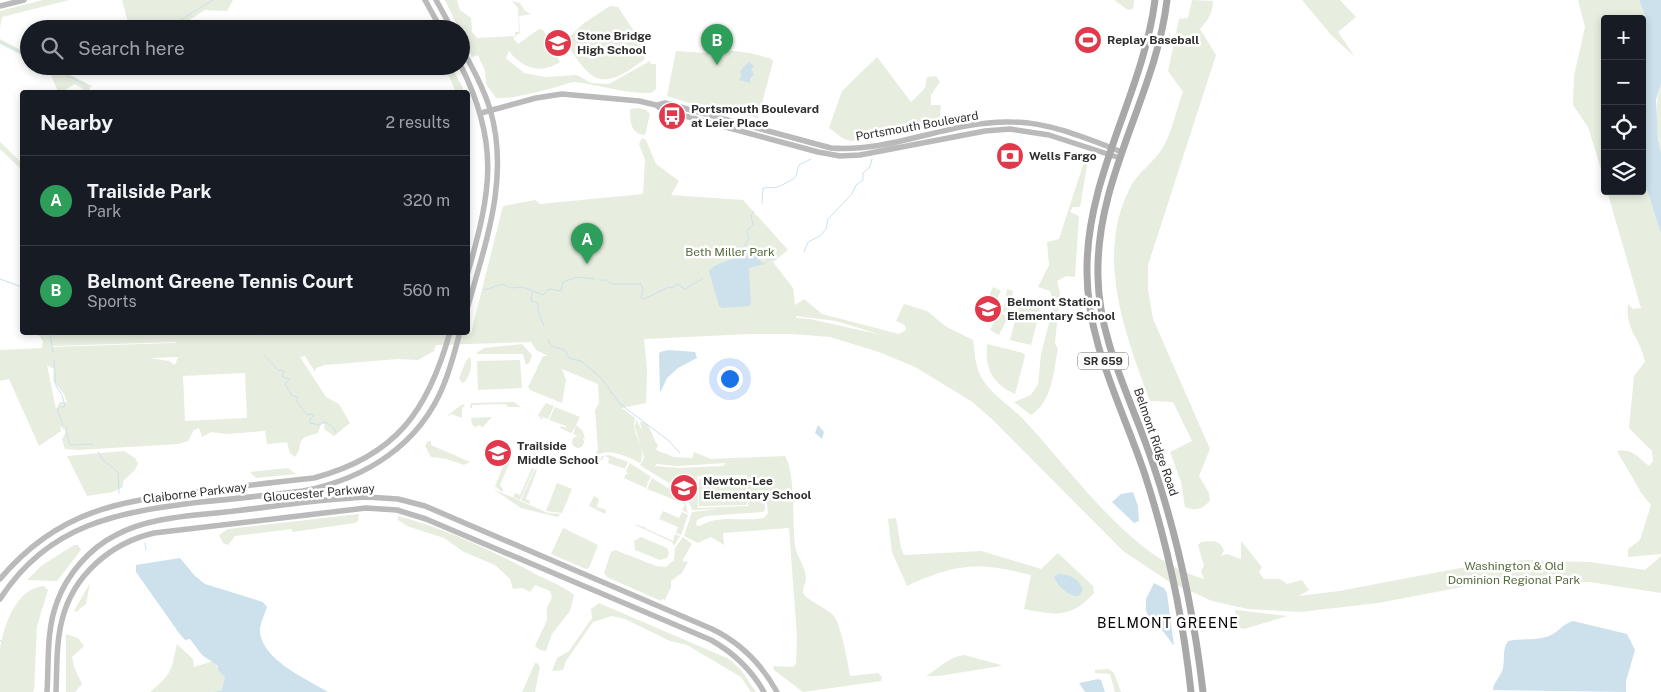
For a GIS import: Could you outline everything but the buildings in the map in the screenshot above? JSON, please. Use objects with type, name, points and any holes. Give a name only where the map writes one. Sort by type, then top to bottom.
[{"type":"main road","points":[[0,6],[24,0]]},
{"type":"main road","points":[[426,0],[436,20]]},
{"type":"main road","points":[[436,0],[447,20]]},
{"type":"main road","name":"Belmont Ridge Road","points":[[1155,0],[1149,32],[1096,193],[1088,234],[1087,275],[1091,316],[1102,358],[1148,483],[1169,562],[1175,588],[1191,692]]},
{"type":"main road","name":"Belmont Ridge Road","points":[[1166,0],[1156,49],[1105,206],[1099,244],[1098,277],[1103,320],[1109,344],[1153,463],[1182,567],[1203,692]]},
{"type":"main road","points":[[470,64],[490,110],[497,155],[496,196],[470,298]]},
{"type":"main road","points":[[465,75],[481,113],[488,157],[488,184],[485,210],[470,265]]},
{"type":"main road","name":"Portsmouth Boulevard","points":[[481,113],[536,98],[562,94],[628,99],[658,105],[665,103],[832,148],[859,148],[983,124],[1012,122],[1046,127],[1121,155]]},
{"type":"main road","name":"Claiborne Parkway","points":[[0,579],[31,548],[54,530],[75,518],[102,508],[153,497],[314,478],[370,456],[403,428],[422,404],[437,375],[449,335]]},
{"type":"main road","name":"Claiborne Parkway","points":[[0,599],[12,582],[43,552],[59,540],[95,522],[142,509],[303,491],[324,487],[360,473],[402,445],[426,418],[444,384],[459,335]]},
{"type":"main road","name":"Gloucester Parkway","points":[[46,692],[48,644],[57,602],[64,587],[80,563],[115,535],[153,521],[367,496],[425,506],[712,629],[732,640],[752,656],[767,674],[776,692]]},
{"type":"main road","name":"Gloucester Parkway","points":[[56,692],[58,640],[62,619],[70,599],[88,571],[119,546],[154,533],[366,508],[396,510],[426,519],[711,640],[725,648],[745,665],[764,692]]},
{"type":"green space","points":[[43,0],[69,0],[2,17],[0,28],[0,11]]},
{"type":"green space","points":[[122,0],[233,0],[227,11],[205,10],[189,20],[128,20]]},
{"type":"green space","points":[[445,0],[457,0],[460,10],[471,18],[472,32],[477,38],[515,36],[515,32],[519,32],[518,8],[512,1],[520,3],[525,11],[531,14],[519,16],[520,33],[513,38],[518,44],[539,29],[543,30],[560,62],[546,68],[532,68],[520,62],[509,51],[506,58],[524,73],[545,77],[577,75],[591,83],[609,84],[650,61],[651,64],[656,64],[656,89],[651,93],[641,93],[575,82],[525,95],[496,98],[486,84],[485,71],[478,55],[472,57],[470,53],[470,20],[455,20]]},
{"type":"green space","points":[[1114,0],[1134,0],[1133,9],[1128,10]]},
{"type":"green space","points":[[1192,0],[1213,1],[1210,16],[1200,29],[1216,55],[1148,265],[1148,290],[1153,319],[1210,449],[1199,476],[1209,493],[1210,501],[1201,508],[1196,509],[1185,507],[1181,482],[1170,452],[1192,441],[1173,402],[1150,401],[1123,322],[1114,268],[1115,241],[1120,214],[1130,188],[1162,149],[1171,129],[1183,92],[1168,71],[1179,19],[1188,18]]},
{"type":"green space","points":[[1302,0],[1340,0],[1356,17],[1338,32],[1355,57],[1332,36]]},
{"type":"green space","points":[[1578,0],[1639,0],[1645,15],[1601,15],[1601,169],[1588,127],[1573,105],[1574,76],[1585,27]]},
{"type":"green space","points":[[610,6],[618,7],[636,34],[645,59],[618,76],[607,79],[591,74],[583,67],[565,41],[584,23]]},
{"type":"green space","points":[[0,39],[20,49],[20,54],[0,44]]},
{"type":"green space","points":[[709,48],[750,53],[772,59],[773,62],[758,118],[695,105],[667,96],[676,51],[708,53]]},
{"type":"green space","points":[[877,57],[911,102],[925,88],[927,77],[936,76],[940,82],[931,95],[931,105],[941,105],[939,127],[898,132],[851,141],[844,139],[829,128],[842,91]]},
{"type":"green space","points":[[51,75],[71,75],[92,86],[89,90],[84,90],[75,84],[65,90],[57,90]]},
{"type":"green space","points":[[449,75],[456,75],[463,88],[463,90],[455,90]]},
{"type":"green space","points":[[1661,84],[1661,152],[1656,118]]},
{"type":"green space","points":[[639,108],[646,110],[650,114],[645,135],[636,132],[631,122],[630,109]]},
{"type":"green space","points":[[642,138],[646,140],[656,164],[679,181],[671,195],[743,200],[788,250],[773,262],[793,288],[795,305],[804,299],[822,314],[899,334],[906,330],[905,325],[896,321],[904,304],[927,311],[945,326],[973,340],[978,371],[992,392],[1024,420],[1084,489],[1128,534],[1152,553],[1177,568],[1204,579],[1201,571],[1204,566],[1198,545],[1201,542],[1217,542],[1224,550],[1221,556],[1227,554],[1241,559],[1241,541],[1262,567],[1259,572],[1264,579],[1280,579],[1287,584],[1302,580],[1309,590],[1299,596],[1339,591],[1487,563],[1526,560],[1590,562],[1645,570],[1661,556],[1661,593],[1590,582],[1473,585],[1378,603],[1300,612],[1248,609],[1212,601],[1168,581],[1123,551],[993,420],[971,401],[915,367],[879,352],[830,337],[792,334],[751,334],[644,339],[647,369],[646,403],[622,408],[635,418],[635,429],[642,452],[640,463],[626,456],[614,453],[608,452],[598,455],[596,453],[598,449],[595,410],[599,403],[598,384],[562,369],[566,380],[562,403],[530,390],[528,387],[543,356],[548,356],[536,350],[531,342],[436,345],[434,351],[418,360],[398,359],[325,365],[316,368],[315,372],[305,356],[300,357],[326,397],[339,404],[350,423],[334,436],[324,429],[325,424],[321,424],[318,433],[302,440],[295,457],[290,453],[287,442],[267,444],[265,431],[226,434],[211,432],[202,437],[199,428],[194,430],[188,441],[179,444],[78,450],[65,449],[62,439],[66,431],[60,426],[61,431],[39,446],[9,379],[0,381],[0,350],[42,348],[43,341],[38,335],[470,335],[503,206],[535,200],[540,204],[643,194],[645,160],[639,144]],"holes":[[[796,316],[836,321],[882,335],[810,319],[796,318]],[[176,343],[51,347],[52,346]],[[178,357],[175,365],[169,361],[149,358]],[[47,365],[54,369],[53,381],[64,394],[67,402],[60,402],[56,409]],[[245,373],[247,418],[185,421],[183,376]]]},
{"type":"green space","points":[[0,142],[20,161],[20,168],[0,149]]},
{"type":"green space","points":[[1085,159],[1088,160],[1080,207],[1073,207],[1070,212],[1079,216],[1075,277],[1066,276],[1057,281],[1060,293],[1055,343],[1058,349],[1053,376],[1044,402],[1031,415],[1014,402],[1031,395],[1038,384],[1041,354],[1054,304],[1050,291],[1038,287],[1049,265],[1047,242],[1059,239]]},
{"type":"green space","points":[[1646,187],[1661,234],[1661,554],[1628,557],[1628,549],[1640,540],[1651,505],[1642,494],[1617,451],[1631,452],[1649,466],[1653,461],[1652,451],[1629,428],[1634,376],[1645,362],[1631,328],[1628,304],[1633,309],[1641,308],[1608,195],[1646,195]]},
{"type":"green space","points":[[993,287],[1001,291],[993,306],[985,305]]},
{"type":"green space","points":[[1007,289],[1013,291],[1010,311],[1003,312]]},
{"type":"green space","points":[[1021,297],[1042,302],[1031,345],[1010,340]]},
{"type":"green space","points":[[996,302],[1000,304],[997,310],[993,306]]},
{"type":"green space","points":[[999,312],[1008,317],[999,335],[990,330]]},
{"type":"green space","points":[[522,344],[532,355],[530,362],[526,365],[523,354],[475,354],[484,348]]},
{"type":"green space","points":[[987,344],[1023,353],[1025,356],[1015,394],[1001,385],[992,374],[987,361]]},
{"type":"green space","points":[[470,357],[470,372],[467,379],[462,383],[459,378],[466,361]]},
{"type":"green space","points":[[520,360],[522,388],[478,390],[477,361]]},
{"type":"green space","points":[[514,402],[521,407],[509,407],[505,404],[472,405],[472,409],[470,407],[471,403]]},
{"type":"green space","points":[[546,403],[554,406],[548,419],[540,416],[543,418],[542,420],[538,415]]},
{"type":"green space","points":[[463,404],[465,406],[462,408],[462,418],[451,414],[448,417],[449,414]]},
{"type":"green space","points":[[555,407],[580,417],[576,425],[583,431],[585,439],[573,434],[576,426],[571,433],[560,428],[561,426],[566,428],[566,426],[549,420]]},
{"type":"green space","points":[[492,417],[483,427],[477,425],[476,428],[472,424],[471,418]]},
{"type":"green space","points":[[636,419],[642,431],[640,422],[644,422],[649,427],[658,445],[656,450],[674,457],[692,458],[694,452],[711,459],[785,456],[791,475],[795,546],[806,575],[803,593],[830,612],[836,619],[844,644],[850,676],[878,673],[882,677],[881,681],[803,692],[774,670],[773,666],[793,667],[796,664],[797,637],[789,528],[723,533],[724,545],[711,537],[698,543],[684,536],[692,512],[719,509],[692,510],[689,502],[678,490],[640,465],[644,458],[635,427]],"holes":[[[726,463],[723,466],[678,468],[657,466],[655,468],[656,464],[677,466]],[[747,475],[748,506],[698,508],[697,476]],[[765,492],[768,513],[764,518],[723,519],[707,522],[700,526],[696,525],[697,520],[706,516],[763,512],[765,510]]]},
{"type":"green space","points":[[578,436],[584,442],[578,448],[572,442]]},
{"type":"green space","points":[[431,441],[431,445],[470,462],[464,465],[447,459],[431,457],[425,446],[427,442]]},
{"type":"green space","points":[[124,451],[135,458],[138,463],[135,470],[123,481],[123,487],[113,492],[87,496],[67,456]]},
{"type":"green space","points":[[609,455],[628,462],[625,469],[608,463],[609,458],[604,456],[600,460],[602,456]]},
{"type":"green space","points":[[507,457],[511,459],[500,485],[503,489],[502,492],[495,486]]},
{"type":"green space","points":[[630,463],[651,477],[648,482],[644,481],[648,483],[646,488],[624,478],[628,474],[626,471]]},
{"type":"green space","points":[[288,468],[296,474],[256,478],[250,472]]},
{"type":"green space","points":[[532,468],[534,469],[520,500],[513,497],[515,493],[520,495]]},
{"type":"green space","points":[[535,469],[537,470],[526,499],[530,501],[529,504],[521,500]]},
{"type":"green space","points":[[746,477],[747,505],[699,506],[699,479]]},
{"type":"green space","points":[[652,478],[684,498],[688,513],[682,510],[685,504],[647,489]]},
{"type":"green space","points":[[557,483],[572,489],[562,513],[546,511]]},
{"type":"green space","points":[[493,489],[548,513],[561,514],[557,517],[521,508]]},
{"type":"green space","points":[[594,496],[599,499],[597,507],[606,510],[605,514],[589,506]]},
{"type":"green space","points":[[663,511],[679,518],[682,512],[688,515],[681,535],[676,533],[678,527],[659,519]]},
{"type":"green space","points":[[359,514],[358,521],[355,523],[292,532],[292,529],[235,536],[228,545],[223,543],[219,535],[228,529]]},
{"type":"green space","points":[[398,516],[449,533],[482,547],[574,595],[570,611],[552,634],[546,651],[540,650],[535,646],[547,620],[547,608],[552,597],[550,591],[535,585],[530,592],[522,588],[513,589],[510,579],[495,565],[464,552],[444,538],[407,526],[398,520]]},
{"type":"green space","points":[[896,518],[904,555],[981,551],[1041,569],[1058,553],[1093,586],[1094,593],[1078,607],[1070,611],[1045,613],[1024,609],[1031,575],[1013,571],[968,567],[940,573],[907,586],[892,552],[888,519]]},
{"type":"green space","points":[[633,524],[645,527],[673,541],[675,534],[680,536],[674,546],[672,542]]},
{"type":"green space","points":[[563,528],[598,545],[589,568],[586,569],[551,554]]},
{"type":"green space","points":[[641,537],[667,548],[669,553],[667,558],[660,560],[635,550],[634,541]]},
{"type":"green space","points":[[683,537],[692,544],[682,561],[688,562],[682,573],[671,581],[671,587],[665,600],[662,599],[661,601],[607,577],[604,573],[611,552],[615,550],[656,566],[666,567],[674,560],[675,548]]},
{"type":"green space","points":[[74,545],[78,545],[81,550],[57,581],[27,580],[41,566]]},
{"type":"green space","points":[[90,583],[86,604],[76,612],[74,611]]},
{"type":"green space","points":[[44,586],[48,590],[37,626],[34,690],[33,692],[0,692],[0,649],[8,619],[19,600],[26,593],[34,588]]},
{"type":"green space","points":[[599,603],[729,659],[741,670],[756,692],[751,692],[741,677],[687,645],[670,641],[625,619],[612,616],[593,622],[566,661],[563,670],[552,671],[557,658],[569,651],[592,618],[591,609]]},
{"type":"green space","points":[[1235,610],[1288,616],[1244,629],[1238,627]]},
{"type":"green space","points":[[66,634],[78,638],[84,646],[72,657],[74,667],[82,684],[75,692],[66,692]]},
{"type":"green space","points":[[177,644],[193,659],[194,667],[213,661],[225,677],[245,692],[150,692],[163,681],[170,671]]},
{"type":"green space","points":[[964,655],[1001,666],[939,676],[926,676],[949,660]]},
{"type":"green space","points":[[535,663],[540,667],[535,692],[522,692]]},
{"type":"green space","points":[[1109,669],[1114,673],[1121,692],[1115,692],[1110,674],[1095,673],[1095,670]]},
{"type":"water","points":[[1639,0],[1661,0],[1661,84],[1656,100],[1658,139],[1661,152],[1661,234],[1646,187],[1645,15]]},
{"type":"water","points":[[749,62],[754,66],[751,69],[754,75],[750,78],[750,83],[739,80],[742,75],[740,71]]},
{"type":"water","points":[[753,254],[764,264],[749,268],[750,306],[722,308],[719,306],[709,271],[723,262]]},
{"type":"water","points":[[668,350],[695,352],[697,358],[678,368],[667,378],[660,393],[659,354]]},
{"type":"water","points":[[818,425],[824,432],[822,439],[815,433]]},
{"type":"water","points":[[1133,492],[1138,506],[1139,521],[1134,523],[1112,502],[1121,494]]},
{"type":"water","points":[[180,558],[195,576],[205,584],[263,602],[267,607],[261,623],[260,633],[263,643],[269,652],[298,675],[328,692],[214,692],[222,690],[225,677],[218,670],[218,666],[202,655],[190,639],[185,640],[136,572],[136,565]]},
{"type":"water","points":[[1059,574],[1070,576],[1077,580],[1083,590],[1079,596],[1071,595],[1060,587],[1054,576]]},
{"type":"water","points":[[1154,583],[1164,588],[1167,593],[1174,646],[1163,631],[1154,627],[1146,611],[1146,599]]},
{"type":"water","points":[[1573,621],[1627,634],[1635,650],[1626,681],[1626,692],[1493,690],[1494,684],[1503,668],[1504,651],[1508,641],[1544,638]]},
{"type":"water","points":[[1101,680],[1105,692],[1085,692],[1079,683]]},
{"type":"waterway","points":[[181,20],[213,0]]},
{"type":"waterway","points":[[0,42],[20,52]]},
{"type":"waterway","points":[[66,75],[87,86]]},
{"type":"waterway","points":[[762,203],[763,188],[777,187],[790,181],[796,176],[799,165],[811,159]]},
{"type":"waterway","points":[[804,252],[808,242],[820,236],[826,229],[828,219],[852,194],[856,185],[863,180],[863,173],[870,167],[872,159]]},
{"type":"waterway","points":[[742,256],[742,250],[749,238],[746,231],[753,225],[751,215],[754,211]]},
{"type":"waterway","points":[[764,264],[771,258],[775,259]]},
{"type":"waterway","points":[[484,290],[503,284],[511,288],[523,287],[543,295],[549,289],[561,291],[563,282],[578,277],[595,279]]},
{"type":"waterway","points":[[0,279],[20,286]]},
{"type":"waterway","points":[[599,280],[606,280],[611,284],[641,284],[643,289],[641,298],[644,299],[669,287],[673,288],[677,284],[685,289],[702,279]]},
{"type":"waterway","points":[[532,292],[531,301],[538,303],[538,310],[544,326]]},
{"type":"waterway","points":[[50,335],[53,352]]},
{"type":"waterway","points":[[548,340],[551,346],[565,350],[569,358],[581,361],[601,378],[620,404],[668,440],[680,453]]},
{"type":"waterway","points":[[264,355],[278,370],[284,371],[282,377],[290,379],[285,384],[292,396],[298,397],[297,402],[307,415],[313,414],[314,416],[310,419],[310,423],[320,425],[323,422],[327,423],[333,427],[336,433]]},
{"type":"waterway","points":[[54,360],[56,386],[62,395],[65,406],[57,409],[63,425]]},
{"type":"waterway","points":[[67,427],[66,431],[70,445],[92,444],[94,446]]},
{"type":"waterway","points":[[98,452],[103,460],[118,472],[119,493]]},
{"type":"waterway","points":[[145,543],[146,550]]},
{"type":"place","name":"Replay Baseball","points":[[1088,40]]},
{"type":"place","name":"Stone Bridge High School","points":[[558,43]]},
{"type":"place","name":"Belmont Greene Tennis Court","points":[[717,65]]},
{"type":"place","name":"Portsmouth Boulevard at Leier Place","points":[[672,116]]},
{"type":"place","name":"Wells Fargo","points":[[1010,156]]},
{"type":"place","name":"Trailside Park","points":[[587,264]]},
{"type":"place","name":"Belmont Station Elementary School","points":[[988,309]]},
{"type":"place","name":"Trailside Middle School","points":[[498,453]]},
{"type":"place","name":"Newton-Lee Elementary School","points":[[684,488]]},
{"type":"district","name":"BELMONT GREENE","points":[[1168,623]]},
{"type":"park label","name":"Beth Miller Park","points":[[730,252]]},
{"type":"park label","name":"Washington & Old Dominion Regional Park","points":[[1514,573]]}]
